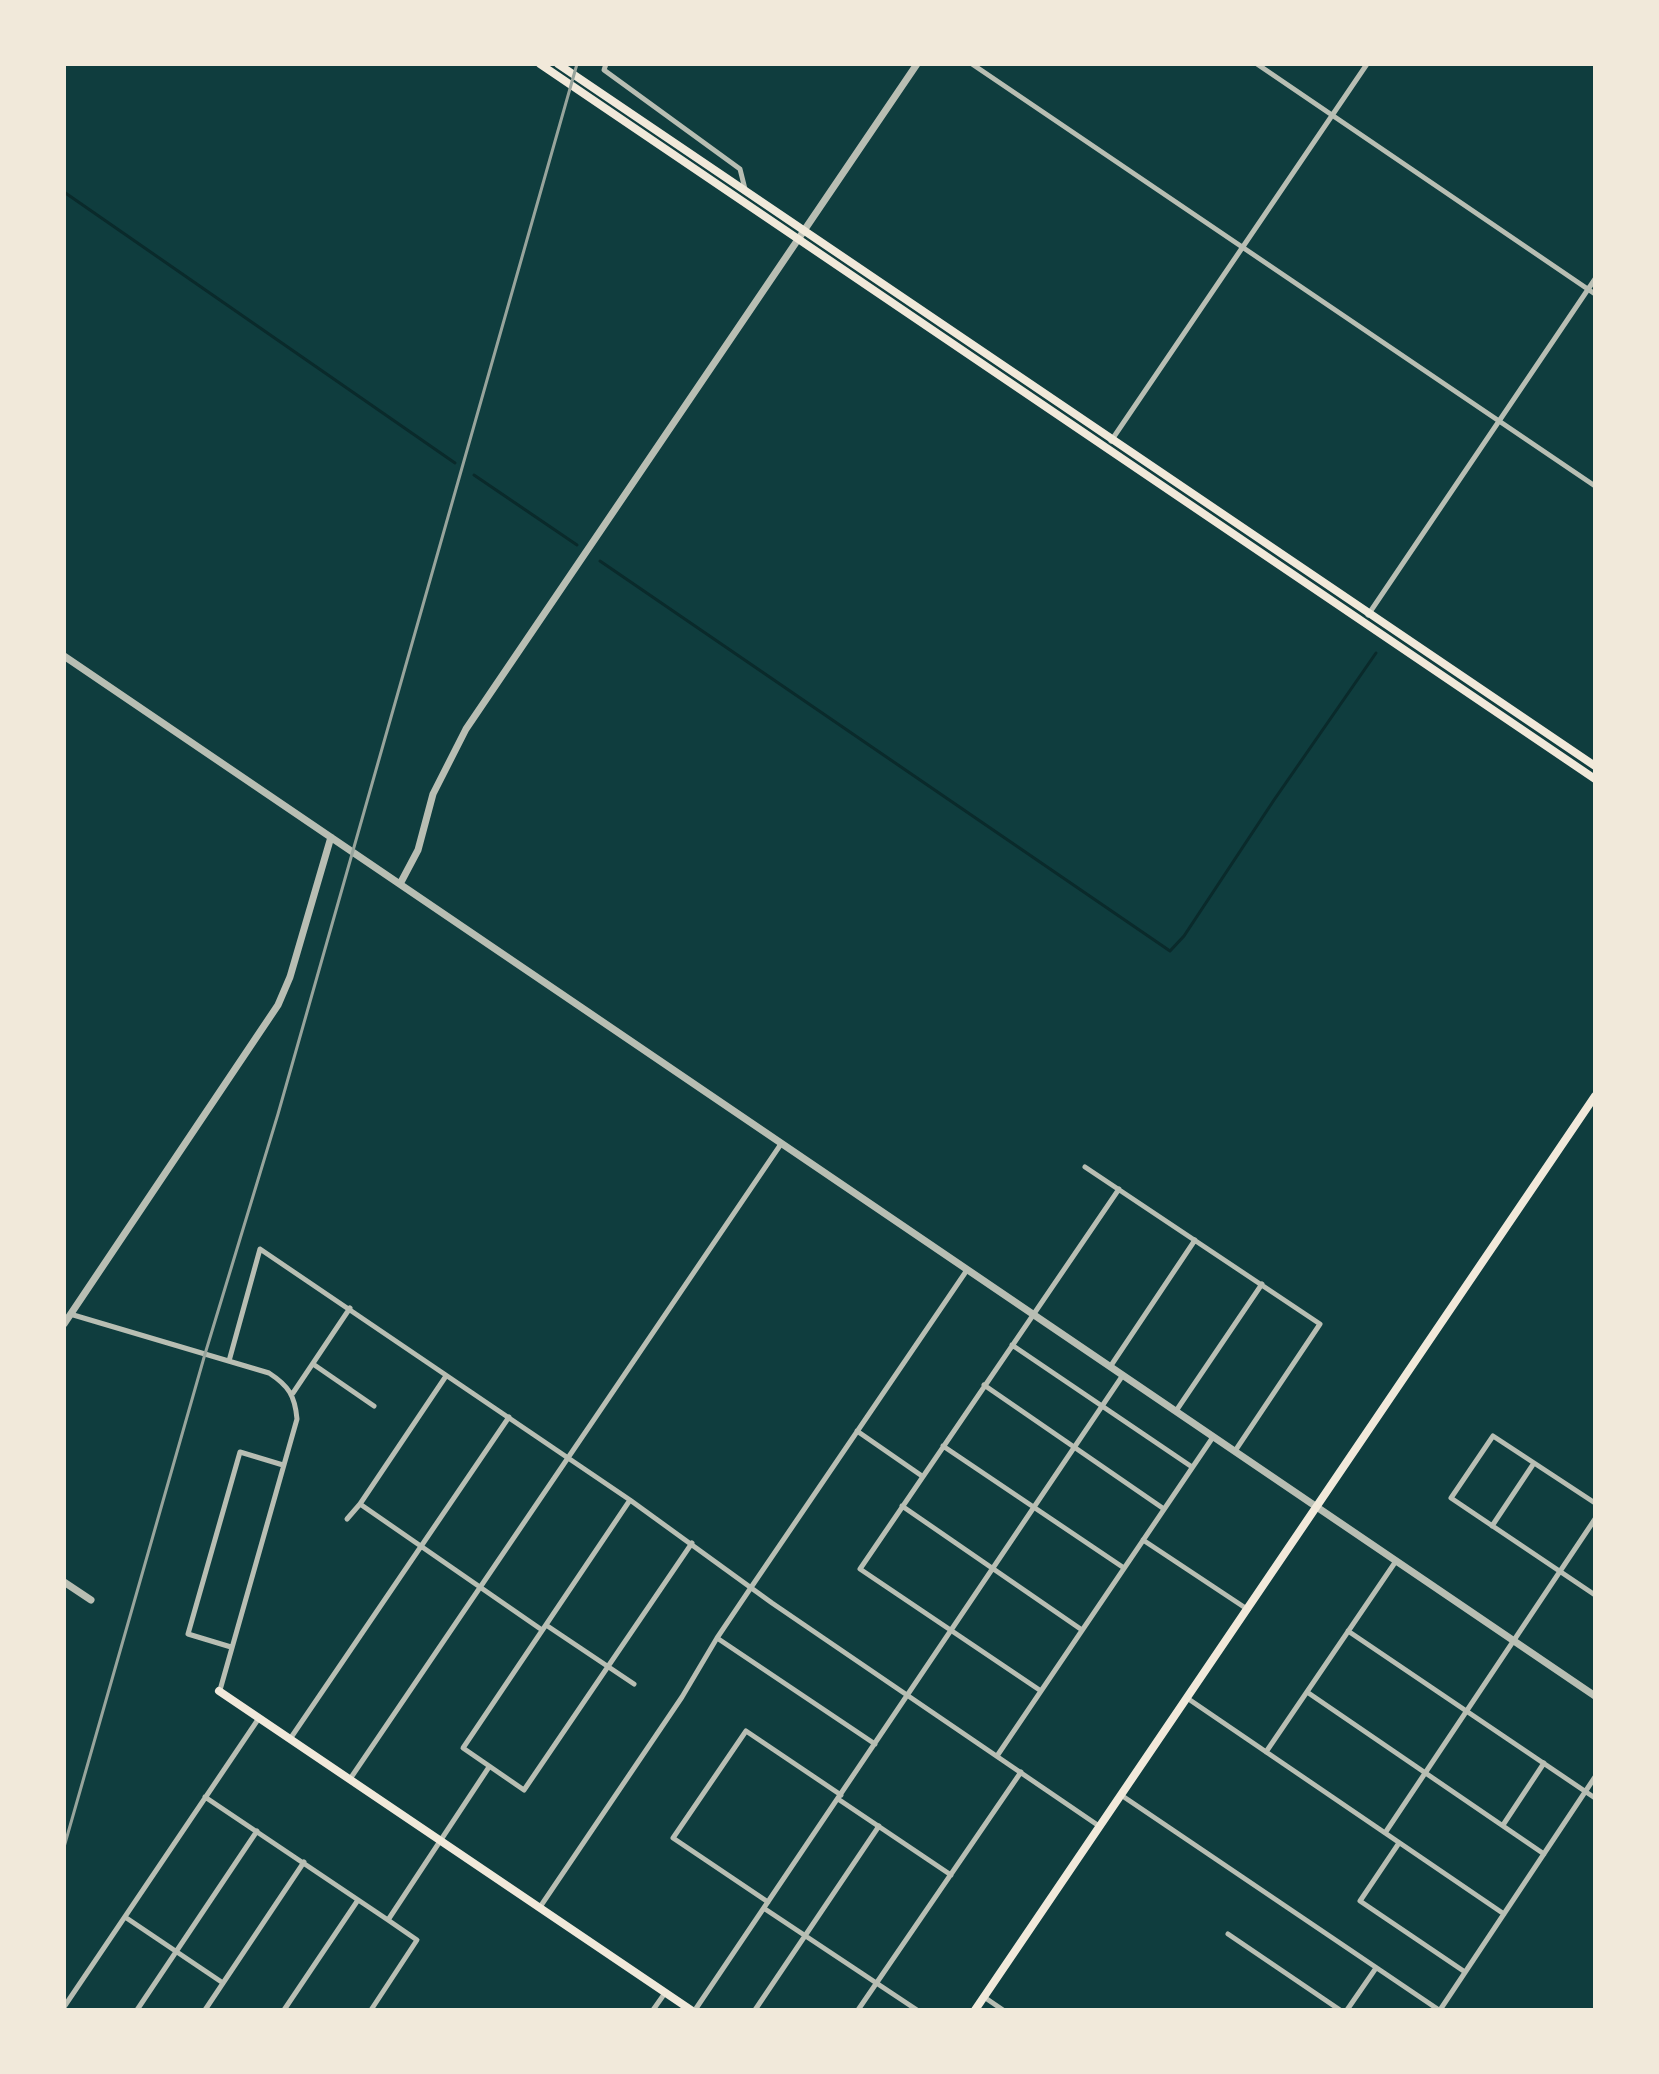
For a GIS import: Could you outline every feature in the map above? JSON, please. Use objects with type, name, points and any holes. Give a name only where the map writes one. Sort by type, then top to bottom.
[{"type":"main road","points":[[540,64],[1595,779]]},
{"type":"main road","points":[[562,67],[1595,766]]},
{"type":"main road","points":[[975,2010],[1595,1096]]},
{"type":"main road","points":[[219,1691],[693,2010]]},
{"type":"street","points":[[606,64],[604,70],[740,169],[745,190]]},
{"type":"street","points":[[400,884],[418,850],[439,779],[466,729],[917,64]]},
{"type":"street","points":[[972,64],[1595,486]]},
{"type":"street","points":[[1257,64],[1595,294]]},
{"type":"street","points":[[1106,448],[1367,64]]},
{"type":"street","points":[[1363,622],[1595,279]]},
{"type":"street","points":[[64,656],[1595,1696]]},
{"type":"street","points":[[64,1324],[278,1005],[290,977],[331,837]]},
{"type":"street","points":[[350,1779],[781,1144]]},
{"type":"street","points":[[1085,1167],[1320,1324],[1234,1451]]},
{"type":"street","points":[[1041,1691],[860,1569],[1119,1189]]},
{"type":"street","points":[[1110,1367],[1195,1240]]},
{"type":"street","points":[[229,1361],[260,1249],[630,1500],[772,1603],[1100,1827]]},
{"type":"street","points":[[539,1907],[967,1270]]},
{"type":"street","points":[[1176,1412],[1262,1284]]},
{"type":"street","points":[[293,1393],[350,1308]]},
{"type":"street","points":[[70,1314],[269,1373],[293,1393],[297,1419],[219,1691]]},
{"type":"street","points":[[1012,1345],[1192,1467]]},
{"type":"street","points":[[313,1364],[374,1406]]},
{"type":"street","points":[[693,2010],[1123,1375]]},
{"type":"street","points":[[347,1519],[446,1376]]},
{"type":"street","points":[[984,1385],[1164,1509]]},
{"type":"street","points":[[290,1739],[509,1417]]},
{"type":"street","points":[[857,1431],[922,1476]]},
{"type":"street","points":[[1595,1503],[1493,1436],[1451,1498],[1595,1595]]},
{"type":"street","points":[[997,1756],[1213,1437]]},
{"type":"street","points":[[943,1446],[1124,1568]]},
{"type":"street","points":[[231,1647],[188,1634],[240,1452],[283,1465]]},
{"type":"street","points":[[1492,1526],[1534,1463]]},
{"type":"street","points":[[630,1500],[463,1748],[524,1790],[692,1543]]},
{"type":"street","points":[[360,1504],[482,1588],[634,1684]]},
{"type":"street","points":[[902,1506],[1082,1630]]},
{"type":"street","points":[[1385,1833],[1595,1519]]},
{"type":"street","points":[[1143,1540],[1247,1609]]},
{"type":"street","points":[[1266,1752],[1396,1561]]},
{"type":"street","points":[[64,1582],[91,1600]]},
{"type":"street","points":[[1348,1631],[1595,1798]]},
{"type":"street","points":[[717,1638],[875,1744]]},
{"type":"street","points":[[1307,1692],[1544,1854]]},
{"type":"street","points":[[1187,1698],[1504,1914]]},
{"type":"street","points":[[64,2007],[259,1718]]},
{"type":"street","points":[[768,1902],[673,1838],[746,1731],[951,1875]]},
{"type":"street","points":[[1503,1825],[1544,1763]]},
{"type":"street","points":[[388,1920],[489,1766]]},
{"type":"street","points":[[858,2010],[1021,1772]]},
{"type":"street","points":[[1121,1795],[1440,2010],[1595,1777]]},
{"type":"street","points":[[205,1797],[417,1940],[371,2010]]},
{"type":"street","points":[[755,2010],[879,1826]]},
{"type":"street","points":[[137,2010],[257,1831]]},
{"type":"street","points":[[1399,1843],[1360,1901],[1465,1972]]},
{"type":"street","points":[[205,2010],[304,1862]]},
{"type":"street","points":[[284,2010],[358,1900]]},
{"type":"street","points":[[764,1909],[917,2010]]},
{"type":"street","points":[[125,1917],[223,1983]]},
{"type":"street","points":[[1228,1934],[1340,2010]]},
{"type":"street","points":[[1347,2010],[1376,1967]]},
{"type":"street","points":[[653,2010],[665,1993]]},
{"type":"street","points":[[984,1997],[1003,2010]]},
{"type":"waterway","points":[[64,192],[455,463]]},
{"type":"waterway","points":[[474,475],[577,545]]},
{"type":"waterway","points":[[600,561],[1170,951],[1184,936],[1376,653]]},
{"type":"railway","points":[[64,1847],[205,1354],[278,1114],[577,64]]}]
